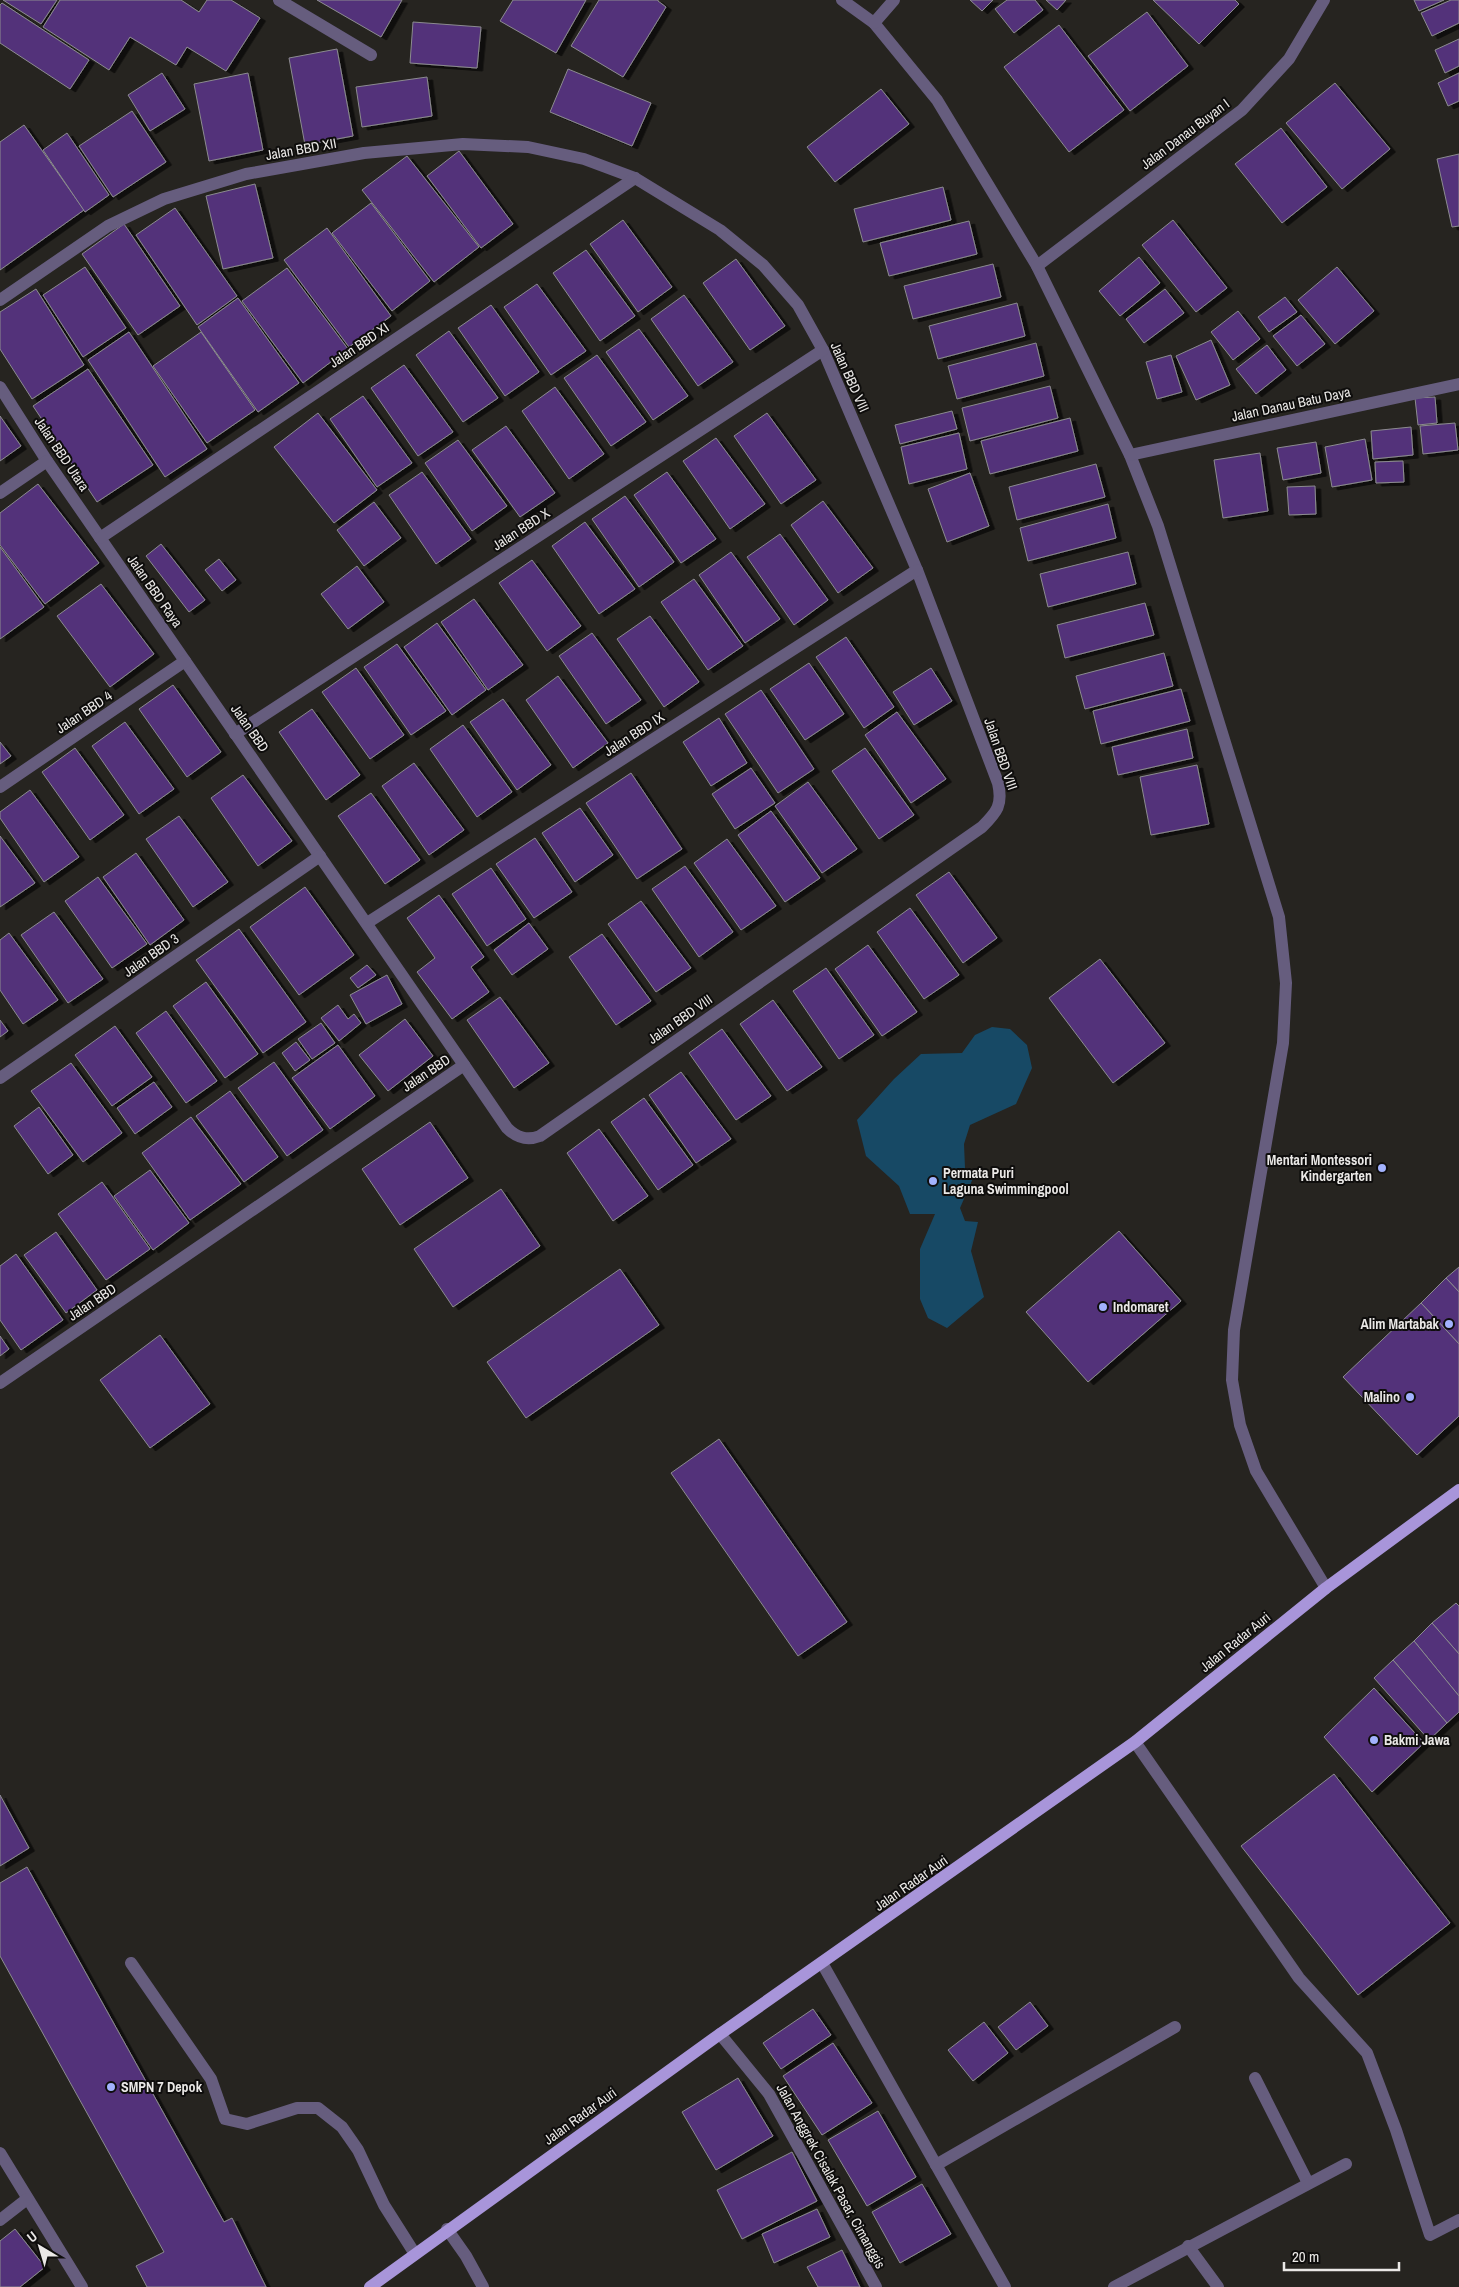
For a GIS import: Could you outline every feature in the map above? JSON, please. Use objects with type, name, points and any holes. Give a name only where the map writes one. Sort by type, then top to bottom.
[{"type":"main road","name":"Jalan Radar Auri","points":[[370,2287],[447,2229],[720,2034],[1135,1742],[1326,1588],[1459,1490]]},
{"type":"street","points":[[279,0],[371,55]]},
{"type":"street","points":[[842,0],[874,22],[936,100],[1037,266],[1130,455],[1158,526],[1279,917],[1286,983],[1283,1043],[1234,1330],[1232,1380],[1240,1425],[1256,1471],[1326,1588]]},
{"type":"street","points":[[874,22],[894,0]]},
{"type":"street","name":"Jalan Danau Buyan I","points":[[1037,266],[1242,110],[1289,59],[1324,0]]},
{"type":"street","name":"Jalan BBD XII","points":[[0,300],[108,226],[164,199],[246,174],[364,153],[463,144],[528,147],[584,159],[635,178]]},
{"type":"street","name":"Jalan BBD VIII","points":[[464,1065],[507,1128],[514,1134],[531,1139],[540,1136],[982,826],[995,814],[1002,798],[917,570],[823,350],[798,305],[763,265],[720,230],[635,178]]},
{"type":"street","name":"Jalan BBD XI","points":[[100,538],[635,178]]},
{"type":"street","name":"Jalan BBD X","points":[[235,734],[823,350]]},
{"type":"street","name":"Jalan Danau Batu Daya","points":[[1130,455],[1459,384]]},
{"type":"street","name":"Jalan BBD Utara","points":[[0,387],[47,461],[100,538]]},
{"type":"street","points":[[0,493],[47,461]]},
{"type":"street","name":"Jalan BBD Raya","points":[[100,538],[185,661]]},
{"type":"street","name":"Jalan BBD IX","points":[[367,923],[917,570]]},
{"type":"street","name":"Jalan BBD","points":[[0,1384],[464,1065],[185,661]]},
{"type":"street","name":"Jalan BBD 4","points":[[0,787],[185,661]]},
{"type":"street","name":"Jalan BBD 3","points":[[0,1078],[320,856]]},
{"type":"street","points":[[1135,1742],[1299,1978],[1366,2053],[1396,2130],[1430,2235],[1459,2220]]},
{"type":"street","points":[[131,1963],[211,2079],[225,2119],[247,2124],[297,2108],[318,2108],[342,2127],[358,2150],[384,2205],[415,2254]]},
{"type":"street","points":[[822,1963],[1005,2287]]},
{"type":"street","points":[[936,2165],[1175,2027]]},
{"type":"street","name":"Jalan Anggrek Cisalak Pasar, Cimanggis","points":[[720,2034],[769,2094],[876,2287]]},
{"type":"street","points":[[1255,2078],[1308,2183]]},
{"type":"street","points":[[0,2153],[82,2287]]},
{"type":"street","points":[[1114,2287],[1188,2246],[1346,2164]]},
{"type":"street","points":[[0,2220],[27,2199]]},
{"type":"street","points":[[447,2229],[466,2256],[483,2287]]},
{"type":"street","points":[[1188,2246],[1218,2287]]},
{"type":"water","name":"Permata Puri Laguna Swimmingpool","points":[[992,1027],[1010,1029],[1027,1045],[1032,1068],[1016,1104],[970,1125],[964,1144],[965,1168],[974,1176],[960,1208],[965,1221],[978,1222],[971,1251],[984,1297],[947,1328],[928,1318],[920,1299],[920,1249],[935,1214],[910,1214],[899,1186],[866,1156],[857,1120],[894,1079],[921,1054],[962,1053],[975,1035]]},
{"type":"building","points":[[3,0],[57,0],[41,24]]},
{"type":"building","points":[[60,0],[181,0],[199,12],[207,0],[231,0],[260,18],[226,71],[187,47],[176,65],[130,37],[109,70],[43,27]]},
{"type":"building","points":[[317,0],[402,0],[381,37]]},
{"type":"building","points":[[513,0],[586,0],[556,53],[500,21]]},
{"type":"building","points":[[599,0],[658,0],[666,7],[623,77],[571,46]]},
{"type":"building","points":[[970,0],[993,0],[982,11]]},
{"type":"building","points":[[1007,0],[1035,0],[1043,10],[1014,33],[995,9]]},
{"type":"building","points":[[1046,0],[1066,0],[1057,10]]},
{"type":"building","points":[[1153,0],[1235,0],[1239,4],[1199,44]]},
{"type":"building","points":[[1414,0],[1444,0],[1419,11]]},
{"type":"building","points":[[1451,0],[1459,0],[1459,23],[1432,36],[1421,13]]},
{"type":"building","points":[[2,3],[89,60],[70,89],[0,43],[0,5]]},
{"type":"building","points":[[1147,12],[1188,66],[1130,111],[1088,56]]},
{"type":"building","points":[[413,22],[481,27],[477,68],[410,63]]},
{"type":"building","points":[[1059,25],[1124,110],[1069,152],[1004,67]]},
{"type":"building","points":[[1459,39],[1459,66],[1445,73],[1435,50]]},
{"type":"building","points":[[337,49],[353,136],[305,145],[289,58]]},
{"type":"building","points":[[568,69],[651,103],[632,146],[550,112]]},
{"type":"building","points":[[162,73],[185,109],[150,131],[128,95]]},
{"type":"building","points":[[248,73],[263,150],[209,161],[194,84]]},
{"type":"building","points":[[1459,73],[1459,101],[1448,106],[1438,83]]},
{"type":"building","points":[[427,77],[432,116],[362,127],[356,87]]},
{"type":"building","points":[[1335,83],[1390,149],[1342,189],[1286,123]]},
{"type":"building","points":[[881,89],[909,124],[835,182],[807,147]]},
{"type":"building","points":[[132,111],[166,162],[113,197],[79,146]]},
{"type":"building","points":[[24,125],[84,210],[0,270],[0,142]]},
{"type":"building","points":[[1281,128],[1327,187],[1282,223],[1235,164]]},
{"type":"building","points":[[67,133],[109,195],[85,212],[43,150]]},
{"type":"building","points":[[459,151],[513,224],[481,248],[427,176]]},
{"type":"building","points":[[1459,154],[1459,226],[1452,227],[1437,159]]},
{"type":"building","points":[[407,156],[479,247],[434,282],[362,190]]},
{"type":"building","points":[[255,184],[273,258],[223,269],[206,196]]},
{"type":"building","points":[[943,187],[951,220],[863,242],[854,209]]},
{"type":"building","points":[[371,203],[430,281],[392,311],[332,233]]},
{"type":"building","points":[[175,208],[237,296],[197,325],[136,235]]},
{"type":"building","points":[[623,220],[672,287],[638,312],[590,244]]},
{"type":"building","points":[[1173,220],[1227,288],[1196,312],[1142,245]]},
{"type":"building","points":[[969,221],[977,254],[889,276],[880,243]]},
{"type":"building","points":[[124,224],[180,306],[138,335],[82,254]]},
{"type":"building","points":[[327,228],[391,316],[349,347],[284,260]]},
{"type":"building","points":[[586,250],[635,316],[600,341],[553,273]]},
{"type":"building","points":[[1139,257],[1160,283],[1120,316],[1099,291]]},
{"type":"building","points":[[736,259],[785,326],[750,350],[703,283]]},
{"type":"building","points":[[993,264],[1001,297],[913,319],[904,286]]},
{"type":"building","points":[[85,267],[126,328],[83,357],[43,295]]},
{"type":"building","points":[[1337,267],[1374,311],[1335,344],[1298,300]]},
{"type":"building","points":[[287,268],[348,349],[303,383],[242,301]]},
{"type":"building","points":[[537,284],[586,351],[551,375],[504,307]]},
{"type":"building","points":[[36,289],[84,365],[32,399],[0,349],[0,312]]},
{"type":"building","points":[[1165,289],[1184,313],[1144,343],[1126,319]]},
{"type":"building","points":[[684,295],[733,362],[698,386],[651,319]]},
{"type":"building","points":[[1285,297],[1297,312],[1269,332],[1258,317]]},
{"type":"building","points":[[238,298],[299,383],[258,412],[198,327]]},
{"type":"building","points":[[1017,303],[1025,336],[938,359],[929,326]]},
{"type":"building","points":[[491,305],[539,372],[505,396],[458,328]]},
{"type":"building","points":[[1238,311],[1260,339],[1233,360],[1211,332]]},
{"type":"building","points":[[1301,315],[1325,344],[1297,366],[1273,336]]},
{"type":"building","points":[[639,329],[688,396],[653,420],[606,352]]},
{"type":"building","points":[[449,331],[498,398],[463,422],[416,355]]},
{"type":"building","points":[[129,332],[207,449],[165,477],[88,360]]},
{"type":"building","points":[[201,332],[255,410],[207,443],[153,366]]},
{"type":"building","points":[[1211,340],[1230,385],[1196,400],[1176,356]]},
{"type":"building","points":[[1036,343],[1044,376],[957,399],[948,366]]},
{"type":"building","points":[[1267,345],[1286,370],[1256,394],[1236,369]]},
{"type":"building","points":[[597,355],[646,422],[611,446],[564,378]]},
{"type":"building","points":[[1171,355],[1182,392],[1157,399],[1146,362]]},
{"type":"building","points":[[404,365],[453,432],[418,456],[371,388]]},
{"type":"building","points":[[88,369],[153,465],[97,502],[33,406]]},
{"type":"building","points":[[1050,386],[1058,418],[970,441],[962,408]]},
{"type":"building","points":[[555,387],[604,454],[569,479],[522,411]]},
{"type":"building","points":[[363,396],[412,463],[377,487],[330,419]]},
{"type":"building","points":[[1435,397],[1437,423],[1418,425],[1415,398]]},
{"type":"building","points":[[952,411],[957,429],[900,444],[895,425]]},
{"type":"building","points":[[318,413],[377,490],[334,523],[274,447]]},
{"type":"building","points":[[767,413],[816,480],[781,504],[734,436]]},
{"type":"building","points":[[0,416],[21,446],[0,461]]},
{"type":"building","points":[[1070,418],[1078,451],[990,474],[981,441]]},
{"type":"building","points":[[1455,423],[1458,450],[1423,454],[1420,426]]},
{"type":"building","points":[[506,426],[555,493],[520,517],[472,450]]},
{"type":"building","points":[[1411,427],[1413,455],[1373,459],[1371,431]]},
{"type":"building","points":[[959,433],[967,469],[909,484],[901,447]]},
{"type":"building","points":[[716,438],[765,504],[730,529],[683,461]]},
{"type":"building","points":[[1365,439],[1372,480],[1332,487],[1325,447]]},
{"type":"building","points":[[458,440],[507,506],[472,531],[425,463]]},
{"type":"building","points":[[1316,442],[1321,473],[1283,480],[1277,448]]},
{"type":"building","points":[[1260,453],[1268,511],[1223,518],[1214,460]]},
{"type":"building","points":[[1403,461],[1404,482],[1376,483],[1375,462]]},
{"type":"building","points":[[1096,464],[1105,497],[1017,520],[1009,487]]},
{"type":"building","points":[[422,472],[471,539],[436,564],[389,495]]},
{"type":"building","points":[[667,472],[716,539],[681,563],[634,495]]},
{"type":"building","points":[[970,473],[989,526],[947,542],[928,489]]},
{"type":"building","points":[[38,484],[99,563],[45,604],[0,545],[0,513]]},
{"type":"building","points":[[1315,486],[1316,514],[1289,515],[1287,487]]},
{"type":"building","points":[[625,496],[674,562],[639,587],[592,519]]},
{"type":"building","points":[[823,501],[873,568],[838,593],[791,525]]},
{"type":"building","points":[[374,502],[401,538],[364,566],[337,530]]},
{"type":"building","points":[[1108,504],[1116,538],[1028,561],[1020,528]]},
{"type":"building","points":[[585,522],[635,589],[599,614],[552,546]]},
{"type":"building","points":[[780,534],[828,600],[794,625],[747,557]]},
{"type":"building","points":[[161,544],[205,600],[189,612],[146,556]]},
{"type":"building","points":[[0,547],[44,607],[0,639]]},
{"type":"building","points":[[731,552],[780,619],[745,643],[699,575]]},
{"type":"building","points":[[1128,552],[1136,584],[1048,607],[1040,574]]},
{"type":"building","points":[[219,559],[236,580],[222,591],[205,570]]},
{"type":"building","points":[[532,560],[581,626],[547,651],[499,583]]},
{"type":"building","points":[[357,566],[384,602],[348,629],[321,594]]},
{"type":"building","points":[[694,579],[743,646],[708,670],[661,602]]},
{"type":"building","points":[[101,584],[154,654],[110,687],[57,616]]},
{"type":"building","points":[[474,599],[523,665],[488,690],[441,622]]},
{"type":"building","points":[[1145,603],[1154,635],[1065,658],[1057,625]]},
{"type":"building","points":[[650,616],[699,682],[664,707],[617,639]]},
{"type":"building","points":[[437,623],[486,690],[452,715],[404,647]]},
{"type":"building","points":[[592,633],[641,700],[606,724],[559,656]]},
{"type":"building","points":[[846,637],[894,707],[864,728],[816,657]]},
{"type":"building","points":[[397,644],[446,711],[411,735],[364,667]]},
{"type":"building","points":[[1164,653],[1173,686],[1085,709],[1076,676]]},
{"type":"building","points":[[809,663],[844,714],[805,740],[770,689]]},
{"type":"building","points":[[356,668],[404,735],[370,759],[322,692]]},
{"type":"building","points":[[931,668],[952,701],[914,725],[893,692]]},
{"type":"building","points":[[558,676],[608,743],[573,768],[526,700]]},
{"type":"building","points":[[173,685],[221,752],[187,777],[139,709]]},
{"type":"building","points":[[1181,689],[1190,721],[1101,744],[1093,711]]},
{"type":"building","points":[[761,690],[814,769],[778,793],[725,714]]},
{"type":"building","points":[[503,699],[551,765],[517,790],[470,722]]},
{"type":"building","points":[[312,709],[360,775],[326,800],[279,732]]},
{"type":"building","points":[[897,712],[946,779],[911,803],[865,735]]},
{"type":"building","points":[[719,718],[747,763],[711,786],[683,742]]},
{"type":"building","points":[[125,722],[174,789],[139,814],[92,746]]},
{"type":"building","points":[[463,725],[512,792],[477,817],[430,749]]},
{"type":"building","points":[[1187,729],[1193,758],[1118,775],[1112,747]]},
{"type":"building","points":[[0,742],[11,756],[0,764]]},
{"type":"building","points":[[75,748],[124,815],[90,840],[42,772]]},
{"type":"building","points":[[865,748],[914,815],[879,839],[832,771]]},
{"type":"building","points":[[414,763],[464,830],[429,855],[382,786]]},
{"type":"building","points":[[1197,765],[1209,824],[1151,835],[1140,777]]},
{"type":"building","points":[[751,768],[775,803],[735,829],[712,794]]},
{"type":"building","points":[[631,773],[682,849],[637,879],[586,803]]},
{"type":"building","points":[[243,775],[292,841],[258,866],[211,798]]},
{"type":"building","points":[[808,782],[857,849],[822,873],[775,806]]},
{"type":"building","points":[[30,790],[79,857],[44,882],[0,818],[0,812]]},
{"type":"building","points":[[371,793],[420,860],[385,884],[338,816]]},
{"type":"building","points":[[580,808],[613,855],[575,882],[542,833]]},
{"type":"building","points":[[771,811],[820,878],[785,902],[738,835]]},
{"type":"building","points":[[179,816],[228,882],[193,907],[146,839]]},
{"type":"building","points":[[0,836],[35,883],[0,907]]},
{"type":"building","points":[[535,838],[572,892],[534,918],[496,864]]},
{"type":"building","points":[[727,839],[776,906],[741,930],[694,863]]},
{"type":"building","points":[[136,853],[184,920],[150,945],[103,877]]},
{"type":"building","points":[[685,866],[733,932],[699,957],[652,889]]},
{"type":"building","points":[[491,868],[526,919],[487,946],[452,894]]},
{"type":"building","points":[[949,872],[997,938],[963,963],[916,895]]},
{"type":"building","points":[[98,877],[147,944],[112,968],[65,901]]},
{"type":"building","points":[[305,887],[354,955],[299,995],[250,927]]},
{"type":"building","points":[[439,895],[484,957],[471,967],[489,992],[452,1019],[417,972],[435,958],[407,918]]},
{"type":"building","points":[[641,901],[691,968],[656,992],[608,924]]},
{"type":"building","points":[[910,908],[959,975],[924,999],[877,932]]},
{"type":"building","points":[[54,912],[103,979],[68,1003],[21,935]]},
{"type":"building","points":[[529,923],[548,949],[512,975],[494,950]]},
{"type":"building","points":[[239,929],[306,1022],[263,1053],[196,960]]},
{"type":"building","points":[[9,933],[58,1000],[23,1024],[0,990],[0,940]]},
{"type":"building","points":[[602,934],[651,1001],[616,1025],[569,957]]},
{"type":"building","points":[[868,945],[917,1012],[882,1036],[835,969]]},
{"type":"building","points":[[1100,959],[1165,1043],[1113,1083],[1049,998]]},
{"type":"building","points":[[367,965],[376,975],[358,988],[350,978]]},
{"type":"building","points":[[826,968],[874,1035],[839,1059],[793,991]]},
{"type":"building","points":[[387,975],[402,1004],[366,1024],[350,995]]},
{"type":"building","points":[[206,982],[258,1054],[225,1078],[173,1006]]},
{"type":"building","points":[[500,997],[549,1063],[514,1088],[467,1020]]},
{"type":"building","points":[[773,1000],[822,1067],[787,1091],[740,1024]]},
{"type":"building","points":[[338,1005],[348,1019],[354,1014],[361,1023],[339,1041],[321,1018]]},
{"type":"building","points":[[166,1011],[217,1081],[186,1103],[136,1033]]},
{"type":"building","points":[[405,1019],[433,1056],[388,1091],[359,1055]]},
{"type":"building","points":[[0,1020],[8,1031],[0,1037]]},
{"type":"building","points":[[321,1023],[335,1043],[312,1059],[298,1039]]},
{"type":"building","points":[[115,1026],[152,1077],[112,1106],[75,1055]]},
{"type":"building","points":[[722,1029],[771,1096],[736,1120],[689,1053]]},
{"type":"building","points":[[296,1042],[310,1060],[295,1071],[282,1053]]},
{"type":"building","points":[[338,1045],[375,1096],[330,1129],[292,1078]]},
{"type":"building","points":[[274,1062],[323,1130],[287,1156],[238,1088]]},
{"type":"building","points":[[71,1063],[122,1133],[83,1162],[31,1091]]},
{"type":"building","points":[[681,1072],[731,1139],[696,1163],[649,1095]]},
{"type":"building","points":[[154,1082],[172,1107],[135,1134],[117,1108]]},
{"type":"building","points":[[230,1091],[278,1157],[244,1182],[196,1116]]},
{"type":"building","points":[[644,1098],[693,1165],[658,1190],[611,1122]]},
{"type":"building","points":[[39,1107],[73,1155],[48,1174],[14,1126]]},
{"type":"building","points":[[191,1117],[241,1184],[190,1220],[142,1153]]},
{"type":"building","points":[[430,1122],[468,1178],[400,1225],[362,1169]]},
{"type":"building","points":[[599,1129],[648,1196],[613,1221],[567,1153]]},
{"type":"building","points":[[150,1170],[189,1223],[153,1250],[114,1196]]},
{"type":"building","points":[[102,1182],[150,1249],[106,1280],[58,1214]]},
{"type":"building","points":[[501,1189],[540,1246],[453,1307],[414,1249]]},
{"type":"building","name":"Indomaret","points":[[1119,1231],[1181,1301],[1088,1382],[1026,1312]]},
{"type":"building","points":[[56,1232],[97,1290],[66,1313],[24,1255]]},
{"type":"building","points":[[16,1254],[63,1320],[21,1350],[0,1320],[0,1266]]},
{"type":"building","points":[[1459,1267],[1459,1292],[1446,1278]]},
{"type":"building","points":[[620,1269],[659,1325],[526,1418],[487,1362]]},
{"type":"building","name":"Alim Martabak","points":[[1446,1278],[1459,1292],[1459,1344],[1421,1303]]},
{"type":"building","name":"Malino","points":[[1421,1303],[1459,1344],[1459,1416],[1417,1455],[1343,1377]]},
{"type":"building","points":[[160,1335],[210,1404],[150,1448],[100,1380]]},
{"type":"building","points":[[0,1336],[9,1349],[0,1356]]},
{"type":"building","points":[[719,1439],[847,1622],[798,1656],[671,1473]]},
{"type":"building","points":[[1456,1603],[1459,1606],[1459,1654],[1432,1623]]},
{"type":"building","points":[[1432,1623],[1459,1654],[1459,1696],[1414,1641]]},
{"type":"building","points":[[1414,1641],[1459,1696],[1459,1712],[1447,1723],[1393,1660]]},
{"type":"building","points":[[1393,1660],[1447,1723],[1429,1740],[1374,1678]]},
{"type":"building","name":"Bakmi Jawa","points":[[1374,1688],[1424,1743],[1372,1792],[1324,1737]]},
{"type":"building","points":[[1334,1774],[1450,1923],[1358,1995],[1241,1846]]},
{"type":"building","points":[[0,1795],[29,1848],[0,1866]]},
{"type":"building","name":"SMPN 7 Depok","points":[[27,1867],[224,2222],[232,2218],[266,2287],[147,2287],[136,2266],[164,2252],[0,1956],[0,1883]]},
{"type":"building","points":[[1030,2002],[1048,2026],[1016,2050],[998,2027]]},
{"type":"building","points":[[813,2009],[831,2035],[781,2069],[763,2043]]},
{"type":"building","points":[[984,2022],[1008,2053],[973,2081],[948,2050]]},
{"type":"building","points":[[833,2043],[872,2103],[822,2135],[783,2076]]},
{"type":"building","points":[[738,2078],[773,2136],[716,2170],[682,2112]]},
{"type":"building","points":[[878,2111],[916,2177],[867,2206],[828,2140]]},
{"type":"building","points":[[792,2152],[817,2201],[742,2239],[717,2190]]},
{"type":"building","points":[[922,2184],[951,2234],[900,2263],[872,2212]]},
{"type":"building","points":[[817,2209],[830,2237],[774,2263],[762,2234]]},
{"type":"building","points":[[15,2229],[45,2267],[20,2287],[0,2287],[0,2241]]},
{"type":"building","points":[[842,2250],[860,2287],[818,2287],[807,2267]]},
{"type":"place","name":"Mentari Montessori Kindergarten","points":[[1382,1168]]},
{"type":"place","name":"Permata Puri Laguna Swimmingpool","points":[[933,1181]]},
{"type":"place","name":"Indomaret","points":[[1103,1307]]},
{"type":"place","name":"Alim Martabak","points":[[1449,1324]]},
{"type":"place","name":"Malino","points":[[1410,1397]]},
{"type":"place","name":"Bakmi Jawa","points":[[1374,1740]]},
{"type":"place","name":"SMPN 7 Depok","points":[[111,2087]]}]
